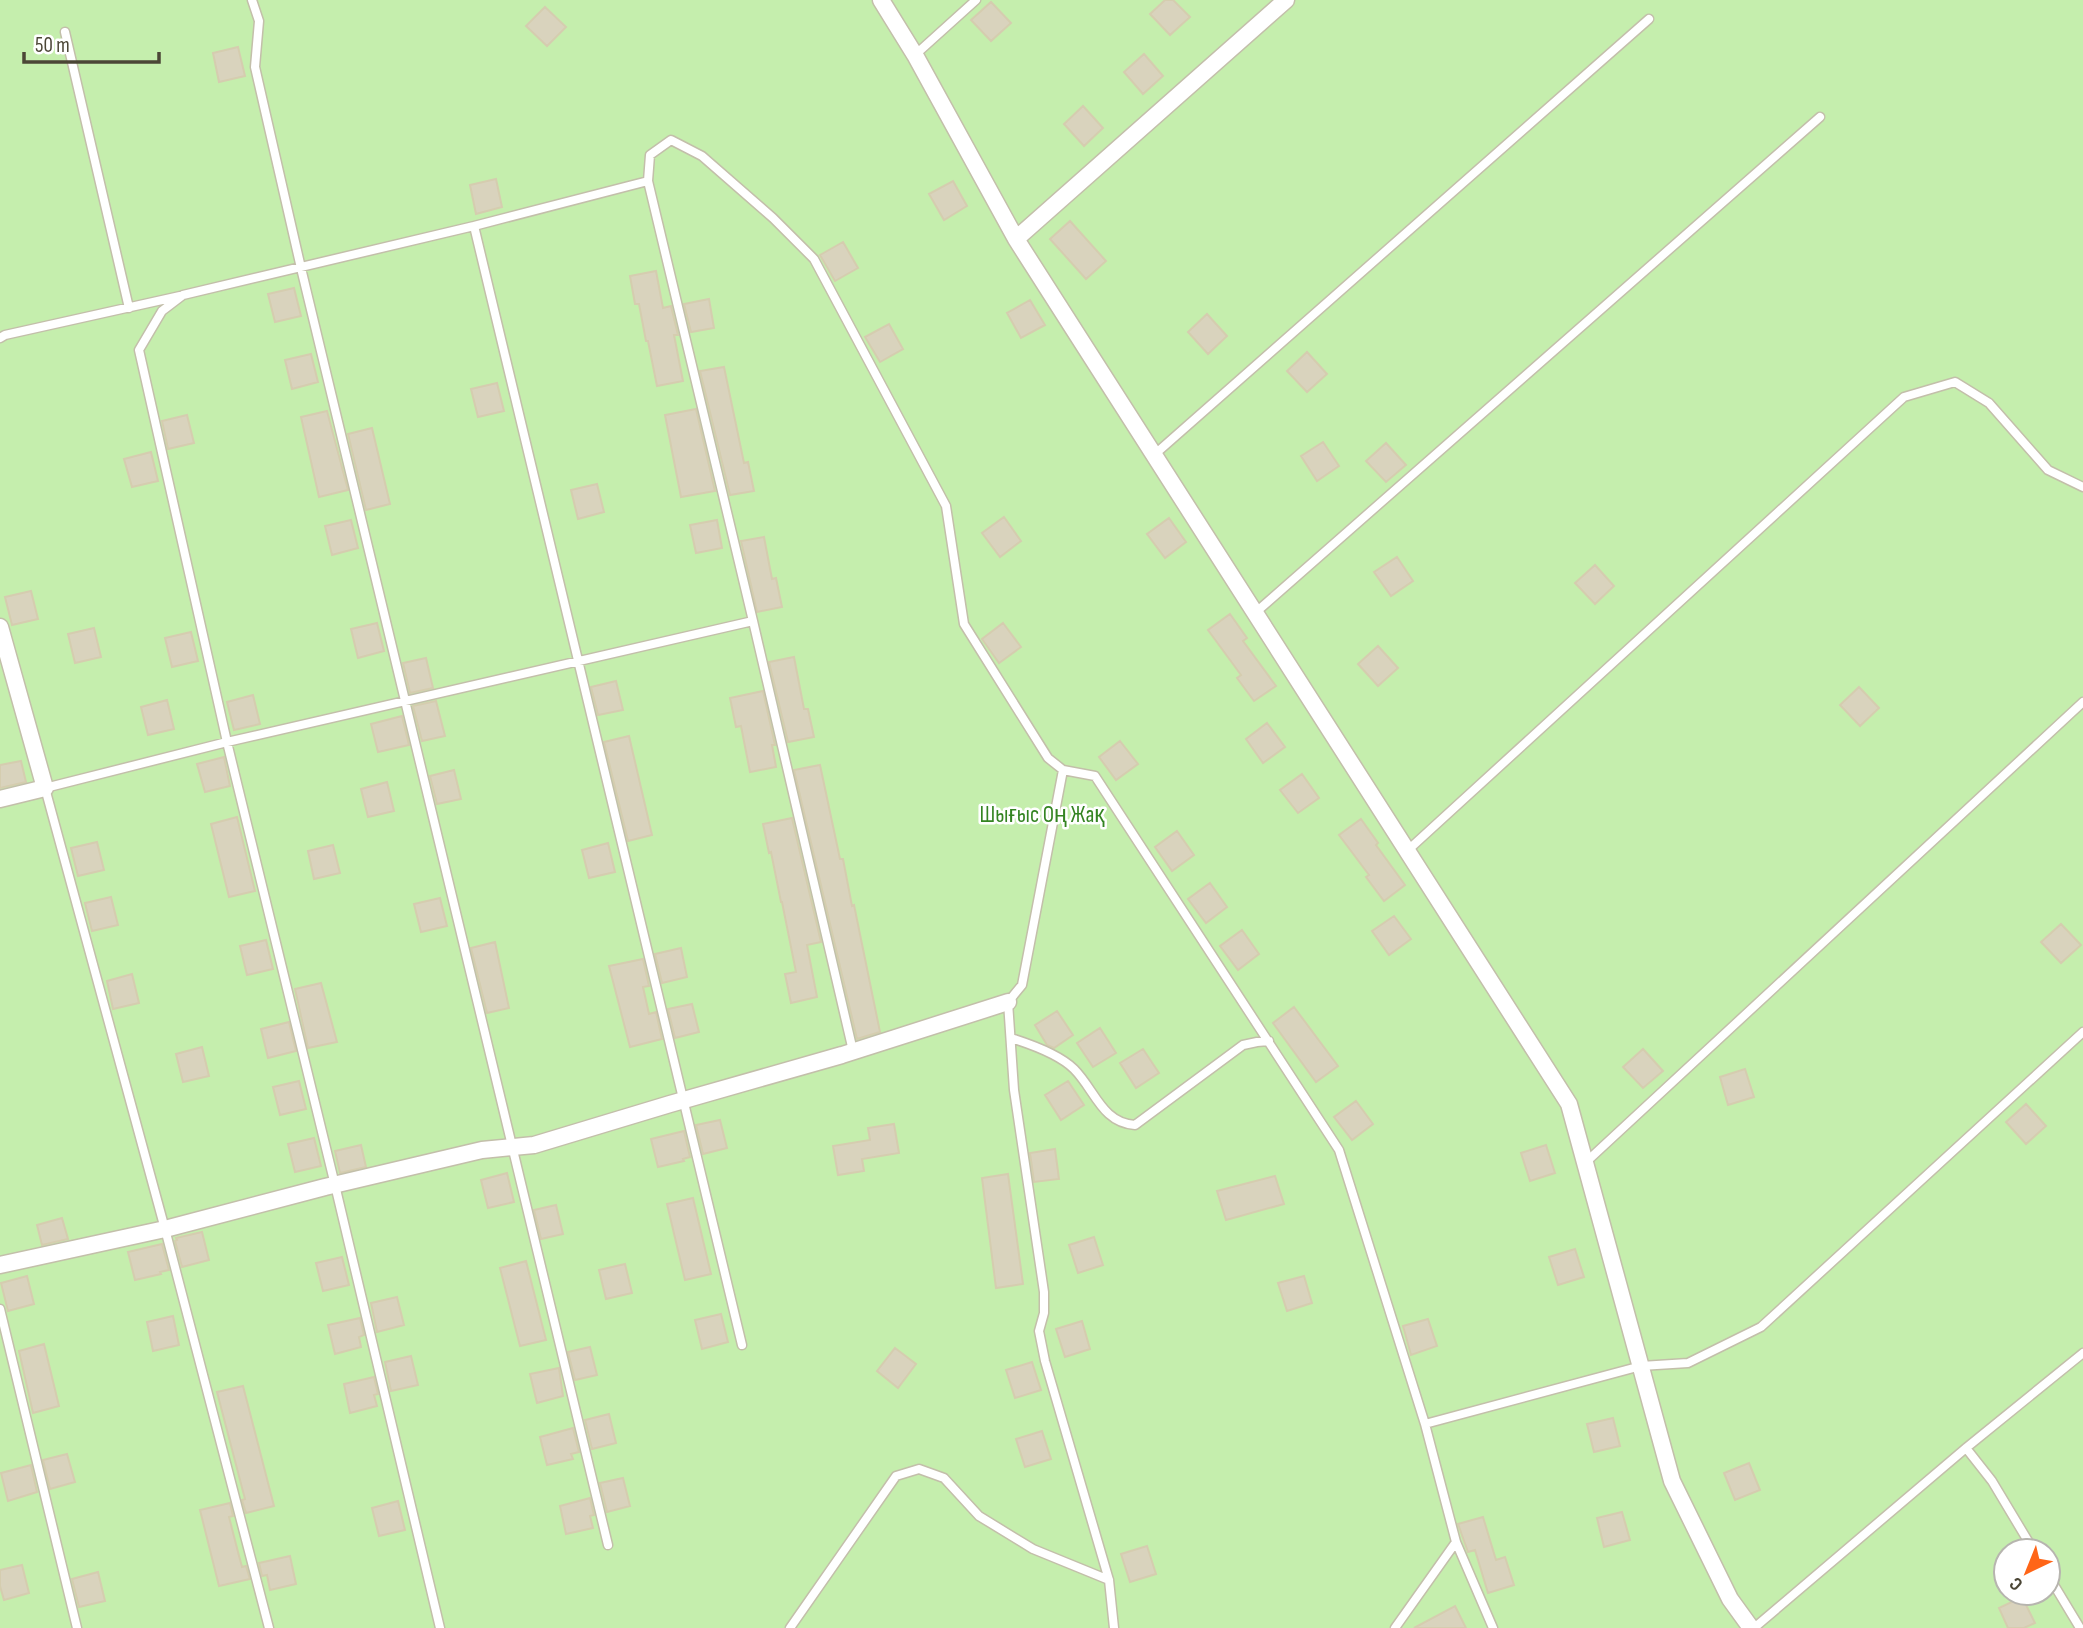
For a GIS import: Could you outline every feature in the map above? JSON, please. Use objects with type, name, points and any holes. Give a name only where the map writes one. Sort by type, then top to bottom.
[{"type":"street","points":[[881,0],[915,55],[1016,239],[1569,1104],[1672,1481],[1730,1599],[1753,1628]]},
{"type":"street","points":[[1016,239],[1286,0]]},
{"type":"street","points":[[0,627],[45,788],[0,799]]},
{"type":"street","points":[[0,1265],[165,1229],[482,1150],[534,1145],[853,1051],[1008,1002]]},
{"type":"lane","points":[[252,0],[259,21],[255,67],[301,268],[608,1545]]},
{"type":"lane","points":[[915,55],[976,0]]},
{"type":"lane","points":[[1154,454],[1649,19]]},
{"type":"lane","points":[[65,32],[129,308]]},
{"type":"lane","points":[[1255,613],[1820,117]]},
{"type":"lane","points":[[853,1051],[648,181],[650,155],[671,140],[702,156],[773,218],[814,259],[946,506],[964,624],[1048,758],[1063,770],[1095,776],[1339,1150],[1425,1424],[1456,1542],[1493,1628]]},
{"type":"lane","points":[[0,338],[301,268],[648,181]]},
{"type":"lane","points":[[474,226],[742,1345]]},
{"type":"lane","points":[[183,295],[162,311],[139,350],[227,742],[440,1628]]},
{"type":"lane","points":[[1407,851],[1904,397],[1955,383],[1989,403],[2048,470],[2083,487]]},
{"type":"lane","points":[[269,1628],[165,1229],[45,788],[227,742],[753,621]]},
{"type":"lane","points":[[1585,1163],[2083,702]]},
{"type":"lane","points":[[1063,770],[1021,985],[1008,1002],[1014,1090],[1044,1292],[1044,1313],[1039,1331],[1045,1362],[1109,1580],[1114,1628]]},
{"type":"lane","points":[[1425,1424],[1641,1366],[1688,1363],[1760,1327],[2083,1032]]},
{"type":"lane","points":[[1011,1038],[1029,1044],[1073,1068],[1111,1117],[1123,1124],[1135,1125],[1243,1045],[1269,1041]]},
{"type":"lane","points":[[0,1309],[76,1628]]},
{"type":"lane","points":[[1753,1628],[2083,1353]]},
{"type":"lane","points":[[1966,1448],[1992,1481],[2026,1537]]},
{"type":"lane","points":[[790,1628],[896,1476],[919,1469],[944,1478],[979,1516],[1033,1549],[1109,1580]]},
{"type":"lane","points":[[1395,1628],[1456,1542]]},
{"type":"lane","points":[[2062,1598],[2080,1628]]},
{"type":"green space","name":"Шығыс Оң Жақ","points":[[0,0],[2083,0],[2083,1628],[0,1628]]},
{"type":"building","points":[[1165,0],[1173,0],[1190,17],[1170,35],[1150,14]]},
{"type":"building","points":[[991,2],[1011,23],[991,41],[971,20]]},
{"type":"building","points":[[545,7],[566,27],[547,46],[526,26]]},
{"type":"building","points":[[238,47],[245,76],[219,82],[213,53]]},
{"type":"building","points":[[1144,54],[1163,76],[1143,94],[1124,72]]},
{"type":"building","points":[[1083,106],[1103,128],[1084,146],[1064,124]]},
{"type":"building","points":[[496,179],[502,207],[476,214],[470,185]]},
{"type":"building","points":[[953,181],[967,206],[944,220],[929,194]]},
{"type":"building","points":[[1070,221],[1106,261],[1086,279],[1050,239]]},
{"type":"building","points":[[843,242],[858,268],[835,281],[820,255]]},
{"type":"building","points":[[656,271],[663,308],[671,306],[678,335],[674,335],[683,381],[657,386],[630,276]]},
{"type":"building","points":[[294,288],[301,316],[275,322],[268,294]]},
{"type":"building","points":[[709,299],[714,328],[691,332],[684,304]]},
{"type":"building","points":[[1030,300],[1045,325],[1021,338],[1007,313]]},
{"type":"building","points":[[1207,314],[1227,336],[1208,354],[1188,332]]},
{"type":"building","points":[[889,324],[903,349],[880,362],[865,337]]},
{"type":"building","points":[[1307,352],[1327,374],[1307,392],[1287,371]]},
{"type":"building","points":[[311,354],[318,382],[292,389],[285,360]]},
{"type":"building","points":[[724,367],[744,463],[748,462],[754,491],[730,495],[700,371]]},
{"type":"building","points":[[497,383],[504,411],[478,417],[471,389]]},
{"type":"building","points":[[696,409],[715,491],[681,497],[665,415]]},
{"type":"building","points":[[327,411],[348,490],[319,497],[301,417]]},
{"type":"building","points":[[187,415],[194,443],[168,449],[162,421]]},
{"type":"building","points":[[372,428],[390,504],[366,510],[348,434]]},
{"type":"building","points":[[1323,442],[1339,466],[1317,481],[1301,456]]},
{"type":"building","points":[[1386,443],[1406,465],[1386,482],[1366,461]]},
{"type":"building","points":[[151,452],[158,481],[132,487],[124,459]]},
{"type":"building","points":[[597,484],[604,512],[578,519],[571,490]]},
{"type":"building","points":[[1004,517],[1021,541],[1000,557],[982,533]]},
{"type":"building","points":[[1169,518],[1186,542],[1165,558],[1147,534]]},
{"type":"building","points":[[351,520],[358,548],[332,555],[325,526]]},
{"type":"building","points":[[717,520],[722,548],[696,553],[690,525]]},
{"type":"building","points":[[764,537],[772,579],[776,578],[782,607],[757,612],[741,541]]},
{"type":"building","points":[[1397,557],[1413,581],[1391,596],[1374,572]]},
{"type":"building","points":[[1595,565],[1614,586],[1595,604],[1575,583]]},
{"type":"building","points":[[31,591],[38,619],[12,625],[5,597]]},
{"type":"building","points":[[1230,614],[1247,638],[1243,641],[1276,686],[1254,701],[1237,678],[1241,675],[1208,630]]},
{"type":"building","points":[[377,623],[384,651],[358,658],[351,629]]},
{"type":"building","points":[[1003,623],[1021,647],[999,663],[982,639]]},
{"type":"building","points":[[94,628],[101,657],[75,663],[68,634]]},
{"type":"building","points":[[191,632],[198,661],[172,667],[165,638]]},
{"type":"building","points":[[1378,646],[1398,668],[1378,686],[1358,664]]},
{"type":"building","points":[[794,657],[804,709],[808,709],[814,737],[788,742],[769,662]]},
{"type":"building","points":[[426,658],[433,688],[410,693],[403,663]]},
{"type":"building","points":[[616,681],[623,710],[598,715],[591,687]]},
{"type":"building","points":[[1859,687],[1879,708],[1860,726],[1840,705]]},
{"type":"building","points":[[763,691],[775,745],[772,745],[776,767],[750,772],[741,726],[736,727],[730,698]]},
{"type":"building","points":[[253,695],[260,724],[234,730],[227,702]]},
{"type":"building","points":[[167,700],[174,729],[148,735],[141,707]]},
{"type":"building","points":[[436,701],[445,736],[422,741],[413,706]]},
{"type":"building","points":[[402,716],[409,745],[378,752],[371,724]]},
{"type":"building","points":[[1267,723],[1285,747],[1263,763],[1246,739]]},
{"type":"building","points":[[629,736],[652,835],[628,841],[604,742]]},
{"type":"building","points":[[1120,741],[1138,764],[1116,780],[1099,757]]},
{"type":"building","points":[[224,757],[230,786],[205,792],[197,764]]},
{"type":"building","points":[[21,761],[26,782],[0,788],[0,765]]},
{"type":"building","points":[[820,765],[840,859],[843,859],[852,906],[854,905],[880,1032],[857,1039],[794,770]]},
{"type":"building","points":[[454,770],[461,799],[437,804],[430,776]]},
{"type":"building","points":[[1302,774],[1319,798],[1298,813],[1280,790]]},
{"type":"building","points":[[387,782],[394,811],[368,817],[361,789]]},
{"type":"building","points":[[237,817],[255,891],[229,897],[211,824]]},
{"type":"building","points":[[792,818],[821,942],[807,945],[817,997],[791,1003],[785,974],[796,972],[763,824]]},
{"type":"building","points":[[1361,819],[1405,885],[1384,901],[1366,877],[1369,875],[1339,835]]},
{"type":"building","points":[[1177,831],[1194,855],[1172,871],[1155,847]]},
{"type":"building","points":[[97,842],[104,870],[78,876],[71,848]]},
{"type":"building","points":[[608,843],[615,872],[589,878],[582,850]]},
{"type":"building","points":[[333,845],[340,873],[314,879],[308,851]]},
{"type":"building","points":[[1210,883],[1227,907],[1206,923],[1188,899]]},
{"type":"building","points":[[111,897],[118,925],[92,931],[85,903]]},
{"type":"building","points":[[440,898],[447,926],[421,932],[414,904]]},
{"type":"building","points":[[1394,916],[1411,939],[1389,955],[1372,931]]},
{"type":"building","points":[[2061,924],[2081,945],[2061,963],[2041,942]]},
{"type":"building","points":[[1242,930],[1259,954],[1238,970],[1220,946]]},
{"type":"building","points":[[266,940],[273,969],[247,975],[240,946]]},
{"type":"building","points":[[495,942],[509,1008],[487,1013],[471,948]]},
{"type":"building","points":[[681,948],[687,977],[662,983],[655,954]]},
{"type":"building","points":[[643,959],[649,986],[643,987],[649,1014],[656,1012],[662,1039],[630,1047],[609,966]]},
{"type":"building","points":[[132,974],[139,1003],[113,1009],[107,981]]},
{"type":"building","points":[[321,983],[337,1042],[308,1048],[295,989]]},
{"type":"building","points":[[692,1004],[699,1032],[675,1038],[668,1009]]},
{"type":"building","points":[[1294,1007],[1338,1066],[1316,1082],[1273,1023]]},
{"type":"building","points":[[1057,1011],[1073,1035],[1054,1048],[1047,1045],[1035,1025]]},
{"type":"building","points":[[289,1022],[296,1051],[268,1058],[261,1029]]},
{"type":"building","points":[[1100,1028],[1116,1053],[1093,1067],[1077,1043]]},
{"type":"building","points":[[202,1047],[209,1076],[183,1082],[176,1054]]},
{"type":"building","points":[[1143,1049],[1159,1073],[1136,1088],[1120,1063]]},
{"type":"building","points":[[1643,1049],[1663,1071],[1643,1088],[1623,1067]]},
{"type":"building","points":[[1745,1069],[1754,1097],[1728,1105],[1720,1077]]},
{"type":"building","points":[[299,1081],[306,1109],[280,1115],[273,1087]]},
{"type":"building","points":[[1068,1081],[1084,1105],[1061,1120],[1045,1095]]},
{"type":"building","points":[[1356,1101],[1373,1124],[1352,1140],[1334,1117]]},
{"type":"building","points":[[2026,1104],[2046,1126],[2026,1144],[2006,1122]]},
{"type":"building","points":[[720,1120],[727,1148],[703,1154],[696,1125]]},
{"type":"building","points":[[894,1124],[899,1153],[862,1159],[864,1171],[838,1175],[833,1146],[870,1140],[868,1128]]},
{"type":"building","points":[[684,1131],[690,1157],[658,1167],[651,1139]]},
{"type":"building","points":[[314,1138],[321,1166],[295,1172],[288,1144]]},
{"type":"building","points":[[361,1145],[366,1167],[340,1173],[335,1151]]},
{"type":"building","points":[[1546,1145],[1555,1173],[1530,1181],[1521,1153]]},
{"type":"building","points":[[1055,1149],[1059,1179],[1034,1182],[1030,1153]]},
{"type":"building","points":[[507,1173],[514,1202],[488,1208],[481,1180]]},
{"type":"building","points":[[1008,1174],[1023,1284],[996,1288],[982,1178]]},
{"type":"building","points":[[1275,1176],[1284,1204],[1226,1220],[1217,1191]]},
{"type":"building","points":[[693,1198],[711,1274],[685,1280],[667,1204]]},
{"type":"building","points":[[556,1205],[563,1234],[541,1239],[534,1210]]},
{"type":"building","points":[[62,1218],[68,1239],[42,1245],[37,1225]]},
{"type":"building","points":[[202,1232],[209,1260],[182,1267],[176,1238]]},
{"type":"building","points":[[1094,1237],[1103,1265],[1078,1273],[1069,1245]]},
{"type":"building","points":[[162,1244],[169,1270],[135,1280],[128,1252]]},
{"type":"building","points":[[1575,1249],[1584,1277],[1558,1285],[1549,1257]]},
{"type":"building","points":[[342,1257],[349,1285],[323,1291],[316,1263]]},
{"type":"building","points":[[526,1261],[546,1340],[520,1346],[500,1268]]},
{"type":"building","points":[[625,1264],[632,1293],[606,1299],[599,1270]]},
{"type":"building","points":[[27,1276],[34,1304],[8,1311],[1,1283]]},
{"type":"building","points":[[1304,1276],[1312,1303],[1287,1311],[1278,1283]]},
{"type":"building","points":[[397,1297],[404,1325],[377,1332],[371,1303]]},
{"type":"building","points":[[721,1314],[728,1342],[702,1349],[695,1320]]},
{"type":"building","points":[[173,1316],[179,1345],[153,1351],[147,1322]]},
{"type":"building","points":[[360,1318],[364,1335],[359,1337],[361,1347],[335,1354],[328,1325]]},
{"type":"building","points":[[1428,1319],[1437,1346],[1411,1355],[1403,1326]]},
{"type":"building","points":[[1082,1321],[1090,1349],[1065,1357],[1056,1329]]},
{"type":"building","points":[[44,1344],[59,1406],[33,1413],[19,1351]]},
{"type":"building","points":[[590,1347],[597,1375],[575,1380],[568,1352]]},
{"type":"building","points":[[895,1348],[916,1364],[898,1388],[877,1371]]},
{"type":"building","points":[[411,1356],[418,1385],[391,1391],[385,1362]]},
{"type":"building","points":[[1032,1362],[1041,1390],[1015,1398],[1006,1370]]},
{"type":"building","points":[[559,1368],[563,1396],[537,1403],[530,1374]]},
{"type":"building","points":[[374,1377],[378,1394],[374,1395],[377,1406],[350,1413],[344,1384]]},
{"type":"building","points":[[243,1386],[274,1506],[246,1513],[242,1500],[245,1499],[217,1392]]},
{"type":"building","points":[[609,1414],[616,1443],[592,1449],[585,1420]]},
{"type":"building","points":[[1613,1418],[1620,1446],[1594,1452],[1587,1424]]},
{"type":"building","points":[[573,1428],[579,1452],[571,1454],[573,1459],[547,1465],[540,1437]]},
{"type":"building","points":[[1042,1431],[1051,1459],[1025,1467],[1016,1439]]},
{"type":"building","points":[[67,1454],[75,1482],[50,1489],[43,1460]]},
{"type":"building","points":[[1749,1463],[1760,1490],[1735,1500],[1724,1473]]},
{"type":"building","points":[[31,1465],[37,1492],[8,1501],[1,1473]]},
{"type":"building","points":[[623,1478],[630,1506],[607,1512],[600,1483]]},
{"type":"building","points":[[590,1498],[594,1515],[590,1516],[593,1528],[566,1534],[560,1506]]},
{"type":"building","points":[[398,1501],[405,1530],[379,1536],[372,1508]]},
{"type":"building","points":[[230,1503],[233,1516],[229,1517],[238,1552],[242,1567],[246,1566],[250,1579],[219,1586],[200,1510]]},
{"type":"building","points":[[1622,1512],[1630,1540],[1604,1547],[1597,1518]]},
{"type":"building","points":[[1483,1517],[1496,1560],[1505,1557],[1514,1585],[1488,1593],[1475,1550],[1468,1552],[1458,1524]]},
{"type":"building","points":[[1147,1546],[1156,1574],[1130,1582],[1121,1554]]},
{"type":"building","points":[[290,1556],[296,1584],[270,1590],[267,1575],[262,1576],[259,1563]]},
{"type":"building","points":[[22,1565],[29,1593],[4,1600],[0,1586],[0,1570]]},
{"type":"building","points":[[98,1572],[105,1601],[79,1607],[72,1579]]},
{"type":"building","points":[[1455,1606],[1466,1628],[1414,1628]]},
{"type":"building","points":[[2027,1607],[2035,1623],[2024,1628],[2008,1628],[1999,1608]]}]
